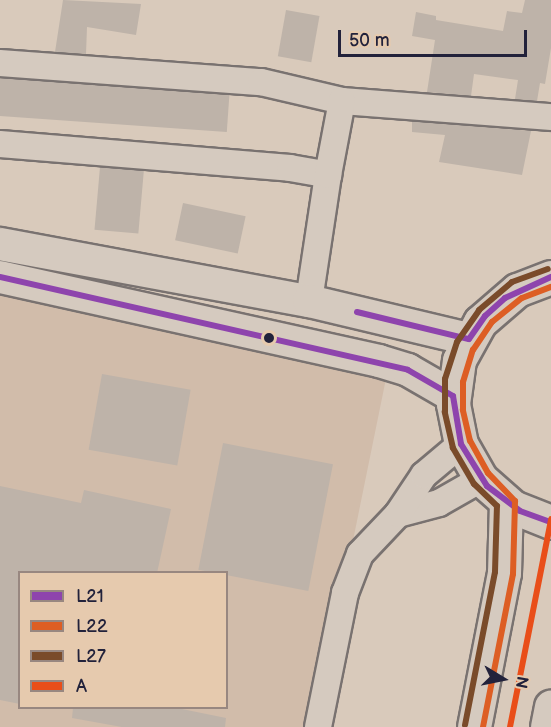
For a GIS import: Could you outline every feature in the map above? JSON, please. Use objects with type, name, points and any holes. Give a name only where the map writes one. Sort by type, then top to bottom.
[{"type":"main road","points":[[551,277],[505,298],[484,316],[469,339],[457,366],[453,396],[461,444],[481,479],[506,502],[551,522]]},
{"type":"main road","points":[[474,727],[504,573],[506,502]]},
{"type":"main road","points":[[547,727],[551,706]]},
{"type":"street","points":[[0,63],[261,82],[342,101],[551,117]]},
{"type":"street","points":[[309,301],[342,101]]},
{"type":"street","points":[[0,144],[290,168],[328,175]]},
{"type":"street","points":[[0,244],[309,301],[469,339]]},
{"type":"street","points":[[0,277],[379,361],[408,370],[453,396]]},
{"type":"street","points":[[318,727],[352,573],[371,539],[398,514],[424,475],[461,444]]},
{"type":"street","points":[[398,514],[438,503],[481,479]]},
{"type":"shaded area","points":[[0,271],[391,354],[315,727],[0,727]]},
{"type":"building","points":[[63,0],[141,4],[136,35],[87,27],[86,54],[55,52]]},
{"type":"building","points":[[525,0],[551,0],[551,48],[545,84],[540,83],[537,101],[515,99],[518,80],[474,74],[471,96],[427,92],[435,40],[412,36],[416,12],[436,16],[436,20],[503,31],[507,11],[522,13]]},
{"type":"building","points":[[286,10],[319,16],[311,62],[278,56]]},
{"type":"building","points":[[0,78],[229,94],[227,132],[0,116]]},
{"type":"building","points":[[412,121],[531,131],[522,175],[439,162],[445,135],[412,132]]},
{"type":"building","points":[[100,167],[144,171],[138,234],[95,230]]},
{"type":"building","points":[[183,203],[246,216],[238,253],[175,240]]},
{"type":"building","points":[[102,374],[191,390],[177,465],[89,450]]},
{"type":"building","points":[[223,443],[333,464],[308,591],[228,575],[228,571],[198,570]]},
{"type":"building","points":[[0,486],[81,503],[84,490],[171,509],[157,571],[18,571],[18,704],[0,700]]},
{"type":"building","points":[[73,709],[182,709],[226,718],[225,727],[122,727],[72,718]]},
{"type":"transit line","name":"L27","points":[[465,725],[495,572],[497,506],[474,484],[453,448],[445,412],[445,379],[457,342],[479,310],[512,282],[548,269]]},
{"type":"transit line","name":"L21","points":[[0,277],[408,370],[453,396],[461,444],[487,486],[520,511],[551,522]]},
{"type":"transit line","name":"L21","points":[[357,312],[469,339],[485,316],[505,298],[551,277]]},
{"type":"transit line","name":"L22","points":[[483,727],[513,574],[515,501],[488,473],[470,441],[463,410],[463,382],[473,350],[492,322],[522,298],[551,287]]},
{"type":"transit line","name":"A","points":[[510,727],[551,519]]}]
